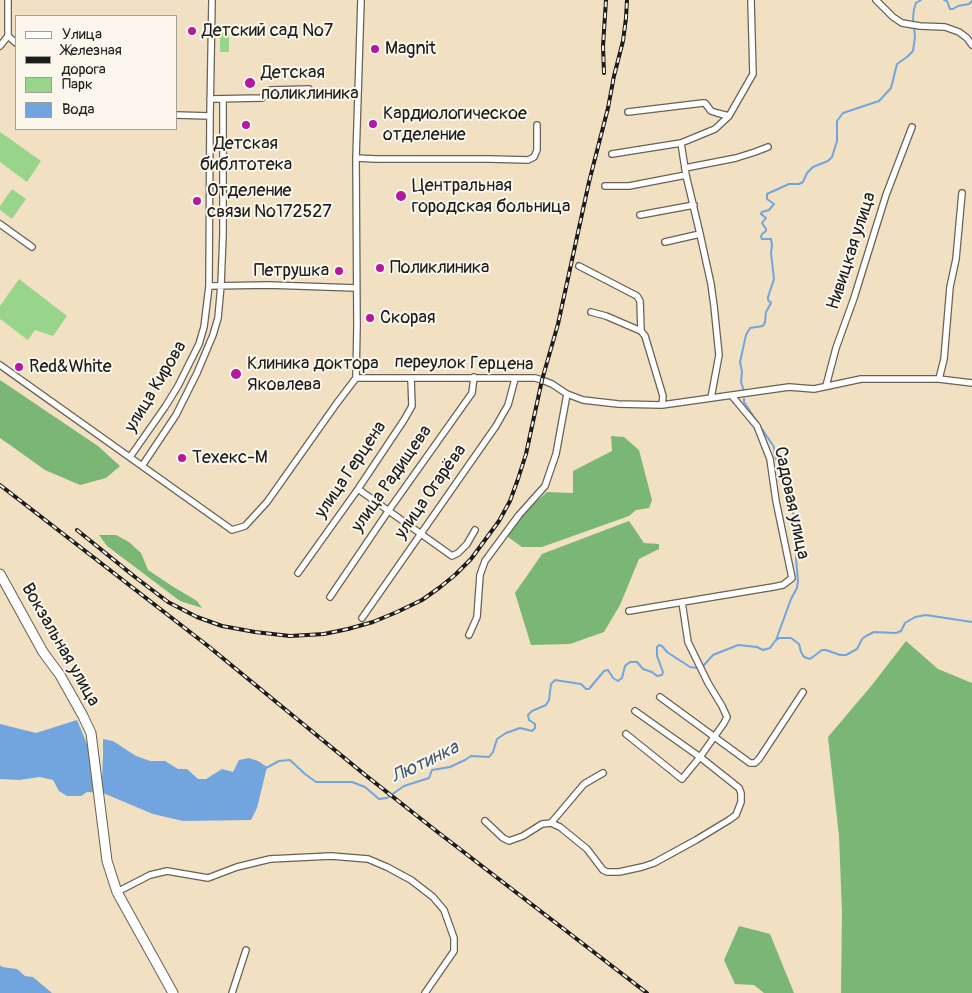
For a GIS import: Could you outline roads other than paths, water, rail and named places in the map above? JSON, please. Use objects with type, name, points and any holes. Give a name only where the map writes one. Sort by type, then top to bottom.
[{"type":"main road","name":"Вокзальная улица","points":[[0,574],[43,652],[60,675],[91,733],[107,861],[117,892],[173,993]]},
{"type":"street","points":[[0,46],[8,36],[8,0]]},
{"type":"street","name":"улица Кирова","points":[[130,458],[178,386],[204,327],[209,286],[212,0]]},
{"type":"street","points":[[0,365],[232,530],[245,526],[267,502],[336,403],[356,378],[356,158],[361,0]]},
{"type":"street","points":[[612,154],[681,144],[716,129],[730,116],[753,74],[751,0]]},
{"type":"street","points":[[876,0],[902,23],[945,28],[959,32],[972,45]]},
{"type":"street","points":[[8,36],[15,42]]},
{"type":"street","points":[[210,99],[262,98],[266,92],[271,90],[309,89]]},
{"type":"street","name":"улица Кирова","points":[[142,466],[176,415],[198,373],[218,318],[223,235],[224,99]]},
{"type":"street","points":[[628,112],[703,102],[711,110],[730,116]]},
{"type":"street","points":[[178,115],[210,116]]},
{"type":"street","points":[[356,158],[528,160],[534,157],[537,150],[536,125]]},
{"type":"street","name":"Нивицкая улица","points":[[826,386],[836,348],[854,298],[886,195],[912,127]]},
{"type":"street","points":[[681,144],[685,172],[711,284],[719,355],[711,398]]},
{"type":"street","points":[[605,186],[629,186],[736,158],[768,147]]},
{"type":"street","points":[[940,379],[944,358],[950,287],[956,259],[962,193]]},
{"type":"street","points":[[640,214],[694,205]]},
{"type":"street","points":[[0,224],[32,247]]},
{"type":"street","points":[[664,242],[700,234]]},
{"type":"street","points":[[580,266],[637,296],[640,301],[641,332]]},
{"type":"street","points":[[209,286],[269,285],[356,288]]},
{"type":"street","points":[[592,312],[606,316],[641,332],[645,336],[663,396],[662,405]]},
{"type":"street","name":"улица Радищева","points":[[330,597],[388,510],[472,393],[474,377]]},
{"type":"street","name":"переулок Герцена","points":[[356,378],[535,378],[552,384],[567,394]]},
{"type":"street","name":"улица Герцена","points":[[298,573],[404,420],[412,406],[411,379]]},
{"type":"street","name":"улица Огарёва","points":[[362,618],[496,426],[508,405],[515,379]]},
{"type":"street","points":[[469,634],[477,617],[480,575],[485,561],[519,516],[545,486],[556,454],[567,394],[583,400],[618,404],[662,405],[789,387],[814,389],[861,379],[940,379],[972,383]]},
{"type":"street","name":"Садовая улица","points":[[629,611],[783,585],[792,578],[776,501],[770,459],[757,426],[732,396]]},
{"type":"street","points":[[358,489],[452,556],[467,544],[476,530]]},
{"type":"street","points":[[626,734],[682,779],[700,758],[727,717],[688,642],[682,602]]},
{"type":"street","points":[[660,697],[750,763],[755,763],[803,692]]},
{"type":"street","points":[[484,821],[509,841],[523,836],[542,824],[560,827],[587,849],[603,870],[619,872],[654,863],[730,820],[736,814],[741,802],[739,788],[635,711]]},
{"type":"street","points":[[551,824],[584,784],[603,773]]},
{"type":"street","points":[[117,892],[150,875],[167,871],[208,878],[237,867],[270,859],[331,856],[368,859],[411,880],[433,897],[444,910],[454,938],[454,951],[425,993]]},
{"type":"street","points":[[232,993],[246,950]]},
{"type":"water","points":[[77,720],[87,744],[91,778],[102,780],[103,739],[113,741],[136,756],[150,761],[165,761],[178,769],[187,769],[198,779],[206,779],[222,769],[233,772],[239,760],[249,758],[258,761],[267,767],[257,808],[251,820],[183,821],[153,814],[103,793],[87,792],[81,796],[67,796],[59,791],[53,780],[40,777],[19,780],[0,779],[0,724],[36,733]]},
{"type":"water","points":[[0,965],[17,969],[25,976],[33,977],[52,993],[0,993]]},
{"type":"waterway","points":[[744,392],[741,382],[740,362],[746,335],[750,328],[763,326],[766,312],[771,303],[768,297],[774,279],[771,239],[762,239],[761,237],[766,231],[762,223],[766,218],[761,214],[769,210],[774,204],[767,199],[767,194],[789,184],[803,182],[807,173],[813,167],[828,161],[832,157],[837,141],[837,121],[843,113],[879,101],[891,88],[897,64],[913,51],[915,37],[914,9],[916,3],[921,0]]},
{"type":"waterway","points":[[944,0],[947,1],[950,9],[969,4],[972,1]]},
{"type":"waterway","points":[[744,399],[744,402],[774,447],[775,456],[792,498],[791,506],[793,513],[800,526],[796,558],[797,588],[776,640]]},
{"type":"waterway","name":"Лютинка","points":[[266,768],[279,761],[290,760],[316,782],[352,782],[365,787],[379,799],[387,798],[404,786],[429,778],[432,770],[450,767],[471,756],[489,757],[493,752],[497,739],[506,733],[520,728],[532,731],[535,728],[535,724],[529,720],[528,715],[532,711],[546,705],[549,700],[551,684],[555,680],[581,684],[586,689],[589,689],[604,671],[608,670],[613,678],[618,681],[622,678],[625,666],[630,662],[637,662],[643,669],[657,676],[662,675],[663,672],[657,656],[657,647],[659,645],[690,667],[697,668],[704,665],[713,655],[738,645],[757,647],[763,650],[770,648],[779,638],[791,638],[799,644],[804,657],[810,659],[822,650],[846,655],[857,649],[862,639],[866,636],[874,632],[896,633],[901,631],[905,623],[915,617],[926,615],[972,622]]},
{"type":"railway","points":[[604,73],[603,46],[606,0]]},
{"type":"railway","points":[[77,530],[168,602],[197,617],[222,626],[255,632],[290,636],[324,634],[373,622],[422,600],[455,575],[471,559],[499,521],[510,501],[526,454],[623,41],[627,0]]},
{"type":"railway","points":[[0,485],[208,646],[435,830],[647,993]]},
{"type":"place","name":"Детский сад №7","points":[[192,31]]},
{"type":"place","name":"Magnit","points":[[375,49]]},
{"type":"place","name":"Детская поликлиника","points":[[250,83]]},
{"type":"place","name":"Кардиологическое отделение","points":[[373,124]]},
{"type":"place","name":"Детская библтотека","points":[[246,125]]},
{"type":"place","name":"Центральная городская больница","points":[[401,196]]},
{"type":"place","name":"Отделение связи №172527","points":[[197,201]]},
{"type":"place","name":"Поликлиника","points":[[380,268]]},
{"type":"place","name":"Петрушка","points":[[339,271]]},
{"type":"place","name":"Скорая","points":[[370,318]]},
{"type":"place","name":"Red&White","points":[[19,367]]},
{"type":"place","name":"Клиника доктора Яковлева","points":[[236,374]]},
{"type":"place","name":"Техекс-М","points":[[182,458]]}]
